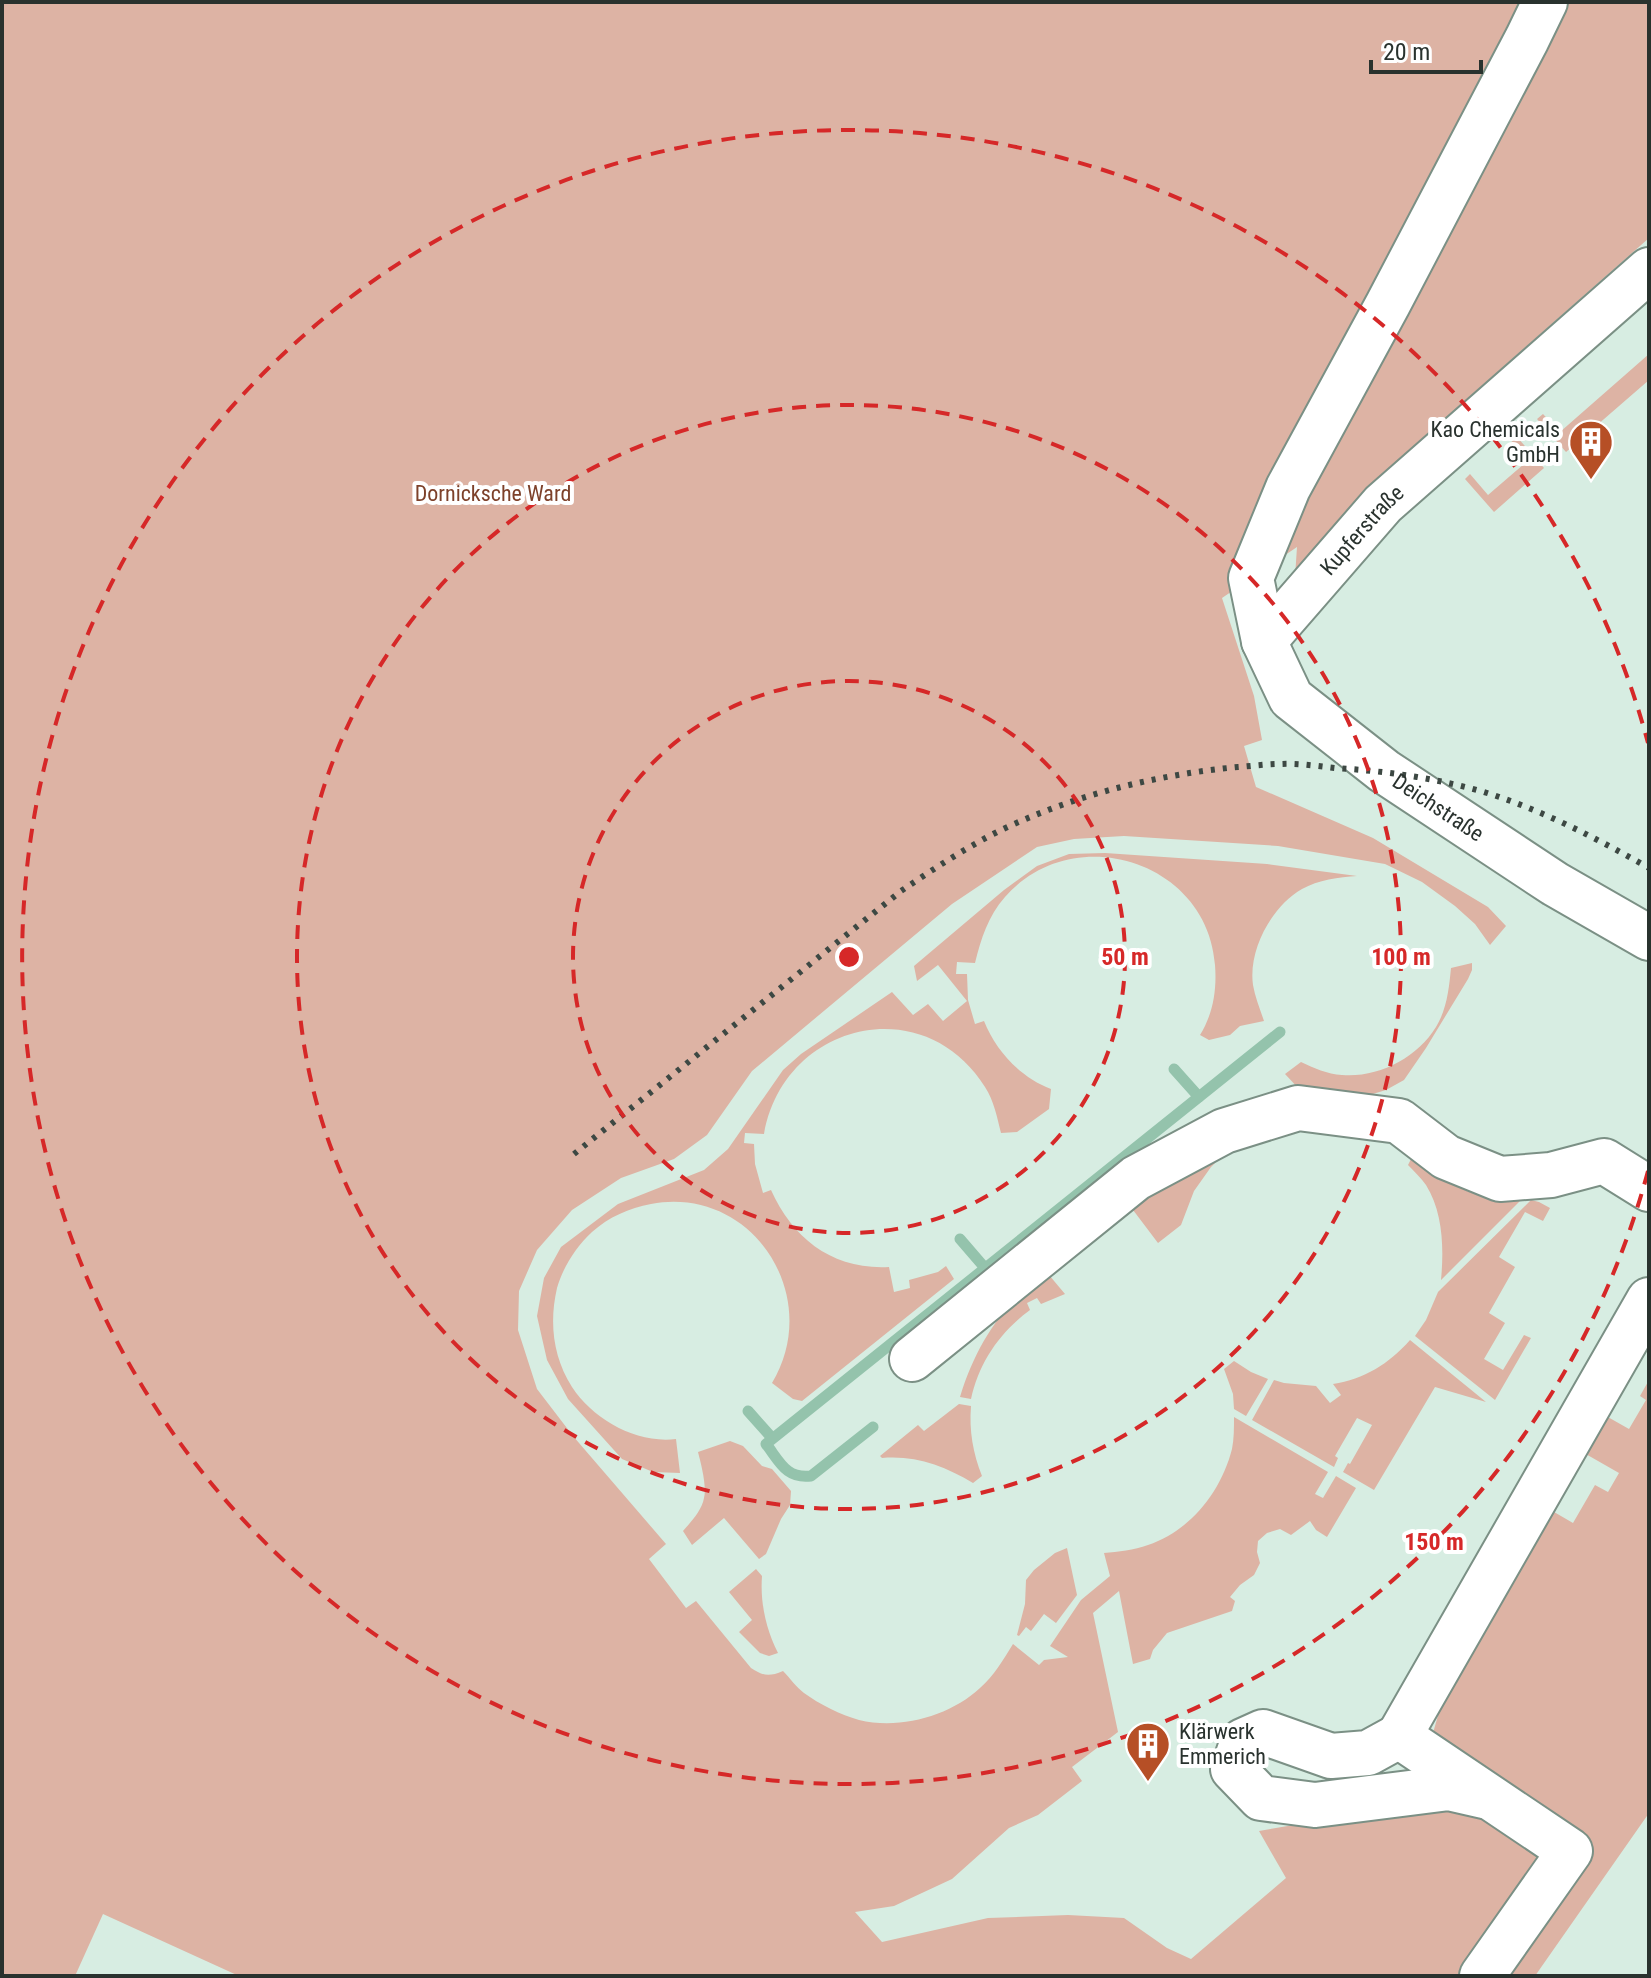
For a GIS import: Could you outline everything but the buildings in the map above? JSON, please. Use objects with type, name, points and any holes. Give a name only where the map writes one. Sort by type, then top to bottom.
[{"type":"street","name":"Deichstraße","points":[[1545,2],[1288,488],[1251,578],[1264,641],[1291,698],[1384,771],[1555,884],[1649,938]]},
{"type":"street","name":"Kupferstraße","points":[[1264,641],[1383,504],[1649,270]]},
{"type":"street","points":[[912,1359],[1136,1178],[1224,1131],[1298,1108],[1399,1121],[1446,1157],[1500,1179],[1551,1175],[1604,1161],[1649,1189]]},
{"type":"street","points":[[1506,1808],[1449,1788],[1315,1805],[1261,1798],[1233,1769],[1243,1741],[1263,1732],[1331,1756],[1368,1753],[1399,1736],[1649,1300]]},
{"type":"street","points":[[1399,1736],[1570,1851],[1482,1976]]},
{"type":"green space","name":"Dornicksche Ward","points":[[2,2],[1649,2],[1649,238],[1400,458],[1337,523],[1295,577],[1297,547],[1222,598],[1254,696],[1262,740],[1244,746],[1256,787],[1373,838],[1488,907],[1506,926],[1490,945],[1475,924],[1455,906],[1422,882],[1385,864],[1278,846],[1124,836],[1074,839],[1037,847],[952,904],[752,1071],[707,1135],[674,1159],[621,1178],[572,1210],[537,1250],[519,1291],[518,1330],[537,1389],[666,1544],[649,1559],[686,1608],[696,1601],[751,1668],[766,1675],[783,1671],[810,1697],[859,1720],[907,1722],[954,1706],[985,1683],[1013,1644],[1039,1665],[1044,1660],[1068,1657],[1050,1646],[1081,1600],[1110,1576],[1104,1553],[1137,1548],[1163,1539],[1202,1508],[1227,1465],[1233,1445],[1234,1417],[1328,1472],[1315,1494],[1323,1498],[1336,1476],[1356,1488],[1327,1537],[1316,1530],[1310,1521],[1291,1535],[1280,1529],[1267,1533],[1258,1541],[1260,1563],[1254,1575],[1230,1597],[1235,1601],[1232,1611],[1167,1633],[1153,1650],[1150,1659],[1133,1664],[1119,1591],[1093,1613],[1118,1732],[1072,1767],[1082,1781],[1038,1815],[1009,1828],[952,1879],[894,1906],[855,1912],[882,1942],[988,1918],[1068,1915],[1124,1918],[1167,1948],[1191,1959],[1286,1878],[1259,1831],[1388,1809],[1453,1805],[1496,1825],[1433,1733],[1445,1691],[1542,1505],[1573,1523],[1595,1485],[1608,1492],[1619,1473],[1577,1449],[1599,1412],[1629,1429],[1646,1400],[1640,1396],[1649,1380],[1649,1813],[1535,1976],[239,1976],[103,1914],[75,1976],[2,1976]]},
{"type":"green space","points":[[1649,354],[1649,380],[1566,452],[1537,419],[1543,414],[1560,432]]},
{"type":"green space","points":[[1517,437],[1544,468],[1494,512],[1465,479],[1470,474],[1488,495],[1524,464],[1508,445]]},
{"type":"green space","points":[[1105,853],[1267,864],[1357,876],[1308,886],[1281,906],[1264,930],[1254,958],[1253,985],[1264,1021],[1240,1026],[1230,1035],[1209,1040],[1200,1035],[1213,1002],[1215,965],[1207,929],[1189,900],[1163,877],[1133,863],[1099,857],[1066,860],[1033,873],[1005,897],[994,912],[975,963],[957,962],[956,974],[967,974],[968,1000],[975,1024],[984,1021],[995,1043],[1010,1062],[1029,1078],[1051,1089],[1049,1109],[1017,1132],[1001,1133],[988,1092],[959,1056],[928,1037],[894,1029],[859,1032],[827,1044],[798,1066],[777,1096],[764,1134],[745,1133],[744,1143],[754,1144],[755,1164],[763,1193],[771,1190],[791,1223],[817,1248],[850,1263],[889,1267],[894,1292],[910,1288],[909,1280],[938,1272],[946,1266],[954,1279],[802,1401],[793,1399],[772,1383],[786,1350],[789,1316],[783,1284],[769,1254],[748,1230],[720,1212],[688,1203],[651,1204],[612,1218],[586,1238],[566,1265],[557,1288],[553,1327],[561,1364],[581,1399],[604,1419],[631,1433],[661,1440],[676,1439],[680,1473],[653,1472],[622,1459],[568,1399],[547,1360],[537,1316],[544,1278],[561,1247],[618,1204],[704,1170],[728,1149],[783,1070],[801,1054],[892,992],[913,1015],[928,1004],[943,1021],[967,1001],[938,965],[917,981],[914,966],[1037,866],[1069,854]]},
{"type":"green space","points":[[1472,963],[1468,979],[1404,1080],[1366,1096],[1300,1090],[1285,1074],[1301,1062],[1326,1072],[1356,1075],[1383,1069],[1407,1057],[1428,1038],[1440,1020],[1451,968]]},
{"type":"green space","points":[[1225,1153],[1194,1191],[1181,1225],[1158,1243],[1127,1202]]},
{"type":"green space","points":[[1411,1159],[1476,1194],[1523,1198],[1441,1280],[1439,1218],[1426,1185],[1408,1165]]},
{"type":"green space","points":[[1531,1200],[1550,1208],[1543,1221],[1525,1212],[1499,1257],[1515,1267],[1489,1313],[1505,1323],[1484,1359],[1503,1370],[1524,1335],[1531,1338],[1495,1400],[1415,1336],[1438,1292]]},
{"type":"green space","points":[[1044,1269],[1065,1294],[1041,1304],[1037,1298],[1027,1303],[1030,1310],[1000,1338],[985,1360],[971,1399],[960,1397],[974,1359],[993,1327]]},
{"type":"green space","points":[[1410,1340],[1486,1402],[1435,1387],[1374,1490],[1343,1472],[1372,1425],[1357,1418],[1335,1456],[1338,1458],[1334,1467],[1252,1420],[1274,1380],[1316,1386],[1330,1403],[1341,1395],[1333,1384],[1375,1369]]},
{"type":"green space","points":[[1234,1361],[1268,1379],[1246,1416],[1234,1409],[1233,1394],[1224,1369]]},
{"type":"green space","points":[[959,1404],[971,1406],[972,1442],[982,1476],[973,1483],[929,1463],[880,1456],[918,1425],[924,1431]]},
{"type":"green space","points":[[730,1441],[743,1446],[762,1466],[772,1469],[791,1491],[790,1505],[766,1554],[759,1559],[724,1518],[692,1545],[683,1531],[699,1511],[705,1493],[698,1452]]},
{"type":"green space","points":[[1067,1548],[1077,1595],[1056,1623],[1044,1614],[1031,1631],[1026,1627],[1017,1635],[1025,1604],[1026,1580],[1055,1553]]},
{"type":"green space","points":[[756,1569],[762,1576],[765,1616],[778,1653],[769,1656],[760,1653],[739,1632],[752,1620],[729,1592]]},
{"type":"waterway","points":[[873,1427],[811,1476],[789,1472],[766,1444],[1280,1032]]},
{"type":"waterway","points":[[1174,1069],[1199,1097]]},
{"type":"waterway","points":[[960,1239],[985,1268]]},
{"type":"waterway","points":[[748,1411],[772,1438]]},
{"type":"railway","points":[[574,1154],[901,891],[1006,828],[1047,810],[1128,785],[1210,770],[1270,764],[1392,773],[1447,783],[1506,799],[1568,826],[1649,868]]},
{"type":"place","name":"Kao Chemicals GmbH","points":[[1591,481]]},
{"type":"place","name":"Klärwerk Emmerich","points":[[1148,1783]]}]
